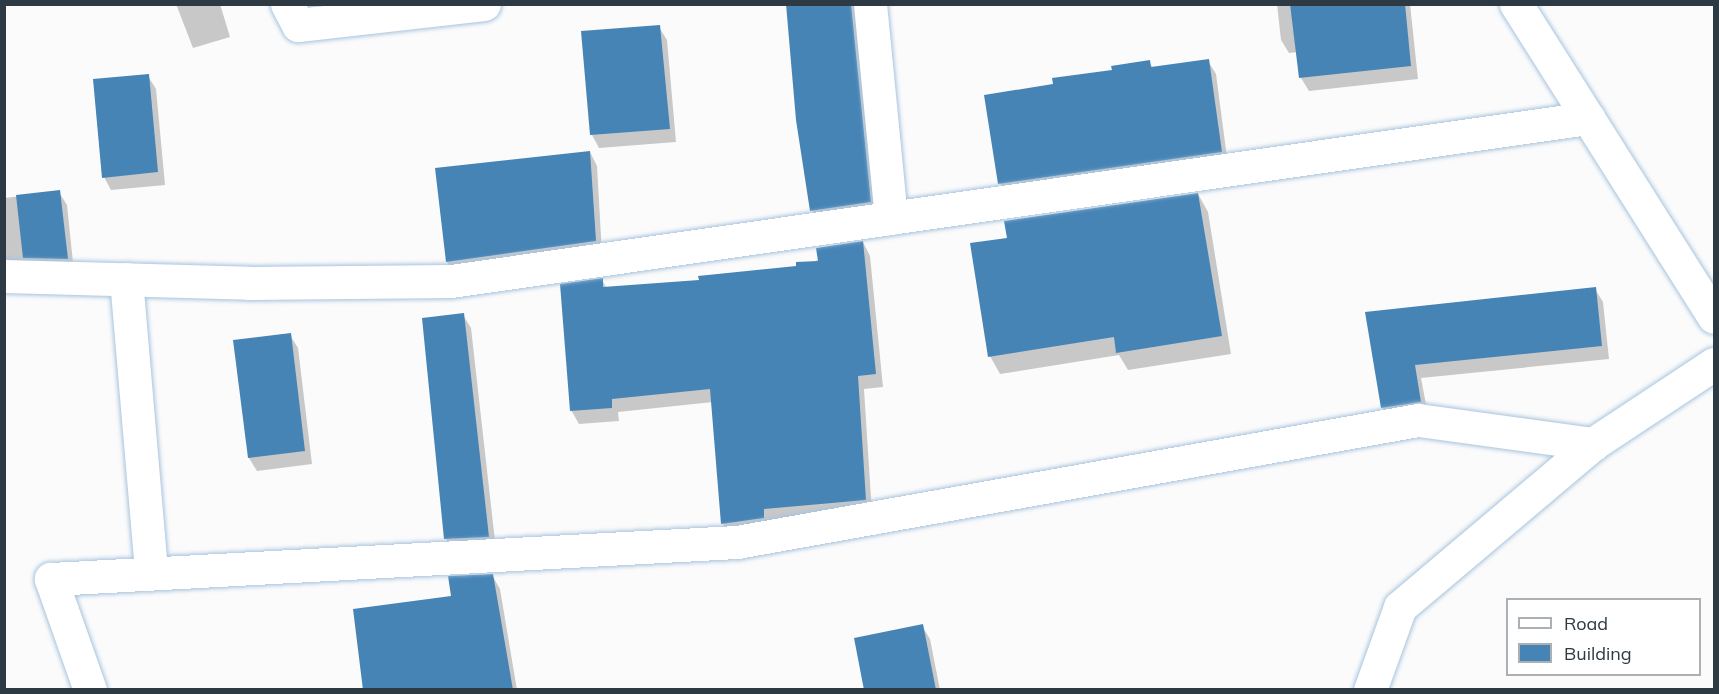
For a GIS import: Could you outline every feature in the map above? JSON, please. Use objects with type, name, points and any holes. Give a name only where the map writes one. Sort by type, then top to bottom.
[{"type":"street","points":[[287,4],[298,25],[484,4]]},
{"type":"street","points":[[870,4],[891,218]]},
{"type":"street","points":[[1516,4],[1714,317]]},
{"type":"street","points":[[4,276],[249,283],[451,281],[1588,118]]},
{"type":"street","points":[[126,279],[151,573]]},
{"type":"street","points":[[1370,690],[1400,606],[1593,444],[1714,364]]},
{"type":"street","points":[[90,690],[51,579],[737,542],[1418,420],[1593,444]]},
{"type":"building","points":[[786,4],[851,4],[871,202],[810,211],[796,120]]},
{"type":"building","points":[[1290,4],[1405,4],[1411,66],[1299,78]]},
{"type":"building","points":[[660,25],[670,129],[590,135],[581,31]]},
{"type":"building","points":[[1209,59],[1222,152],[998,184],[984,95],[1053,84],[1052,78],[1112,70],[1111,66],[1150,60],[1151,67]]},
{"type":"building","points":[[149,74],[158,172],[102,178],[93,79]]},
{"type":"building","points":[[590,151],[596,241],[446,262],[435,168]]},
{"type":"building","points":[[60,190],[68,259],[23,258],[16,195]]},
{"type":"building","points":[[1198,193],[1222,336],[1116,353],[1114,337],[988,357],[970,243],[1007,238],[1004,221]]},
{"type":"building","points":[[863,241],[876,374],[858,376],[866,500],[764,509],[764,518],[721,524],[710,389],[612,399],[612,408],[570,411],[560,284],[603,278],[603,287],[699,280],[698,276],[796,266],[796,262],[818,261],[816,248]]},
{"type":"building","points":[[1596,287],[1602,346],[1415,365],[1421,402],[1381,408],[1365,312]]},
{"type":"building","points":[[464,313],[489,537],[444,539],[422,318]]},
{"type":"building","points":[[291,333],[305,451],[248,458],[233,340]]},
{"type":"building","points":[[493,574],[513,690],[363,690],[353,609],[451,596],[448,576]]},
{"type":"building","points":[[923,624],[936,690],[864,690],[854,638]]}]
